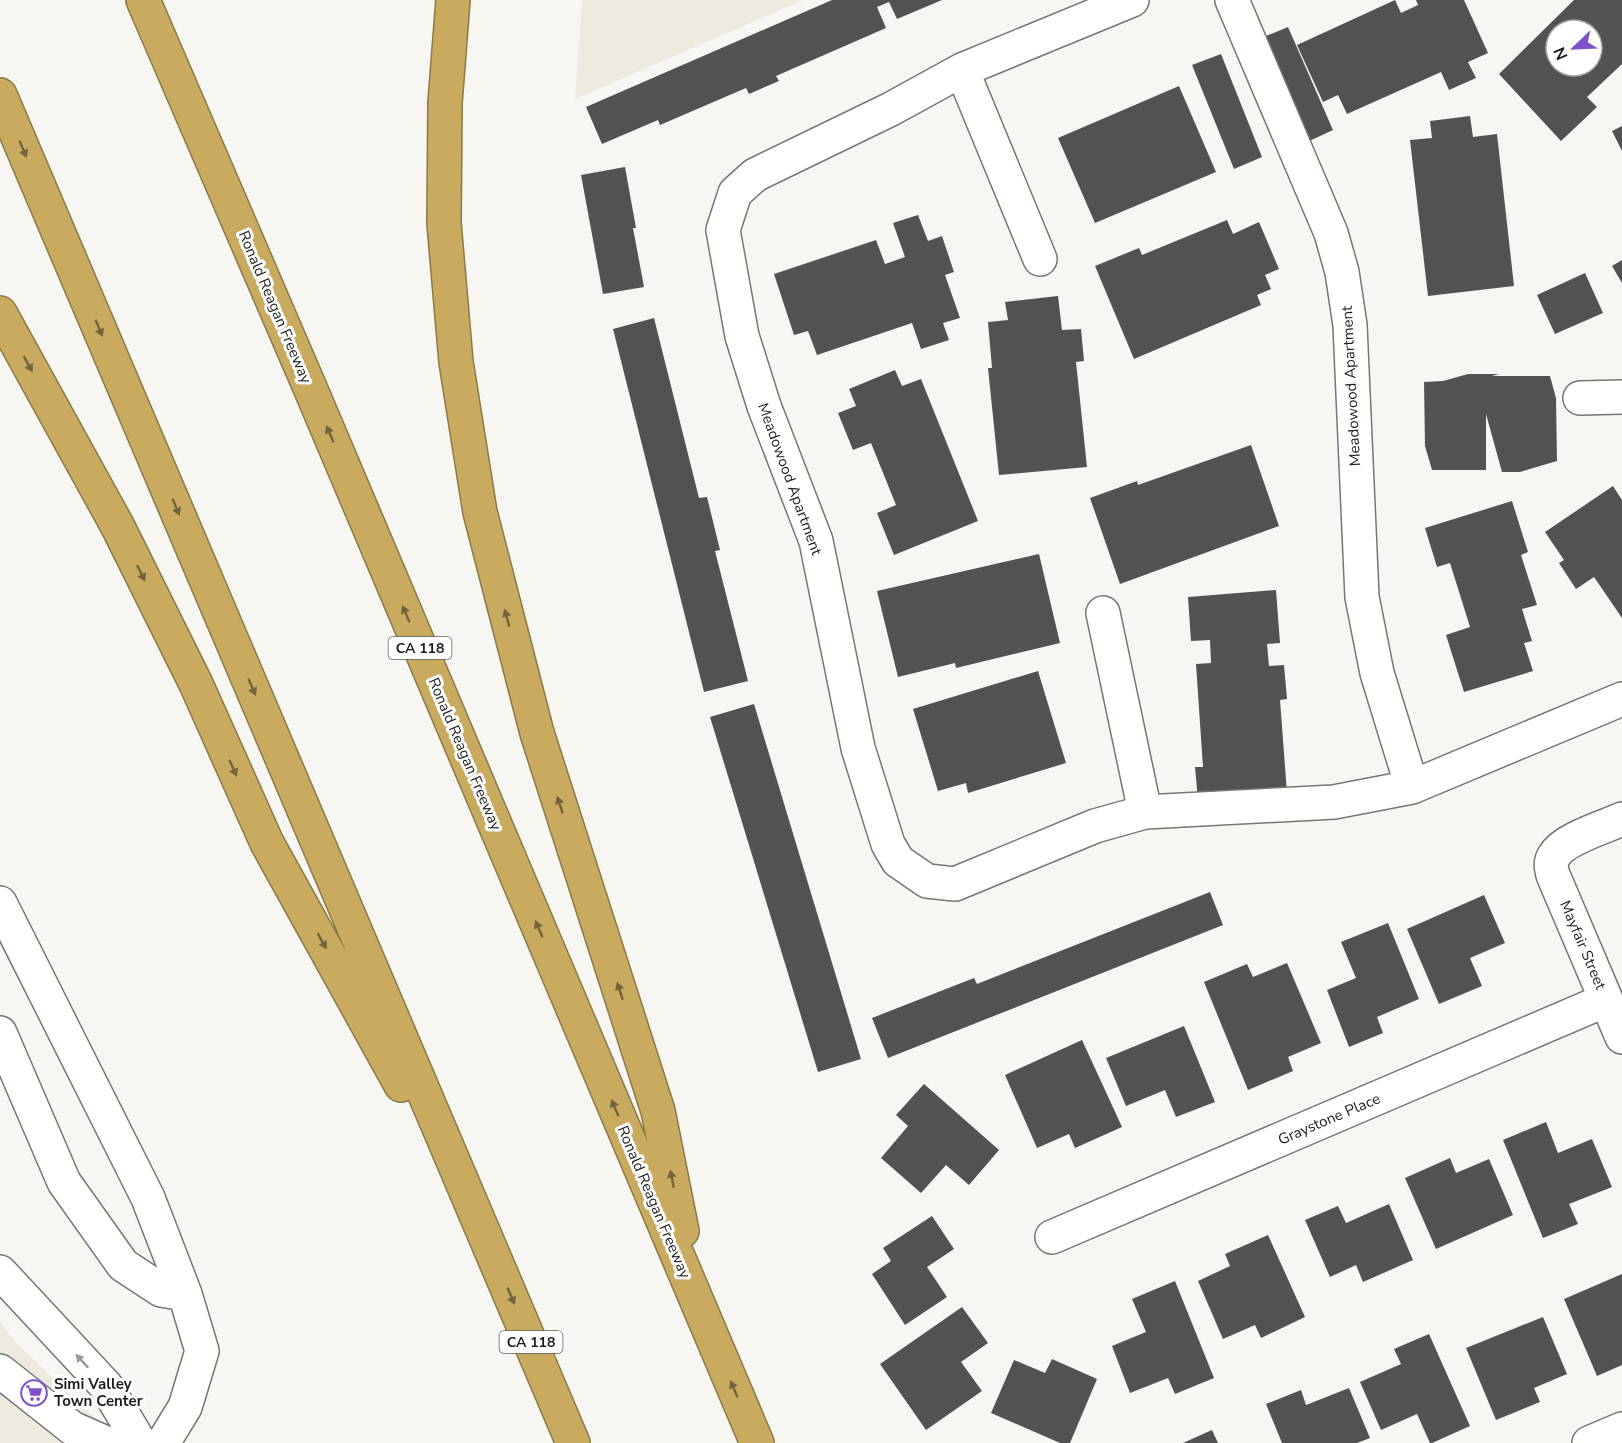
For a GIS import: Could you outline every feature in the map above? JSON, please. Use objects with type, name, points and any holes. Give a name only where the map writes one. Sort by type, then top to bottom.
[{"type":"highway","name":"Ronald Reagan Freeway","points":[[143,0],[311,390],[757,1443]]},
{"type":"highway","points":[[453,0],[445,103],[444,223],[456,362],[480,512],[537,733],[658,1111],[695,1298]]},
{"type":"highway","name":"CA 118","points":[[0,95],[573,1443]]},
{"type":"highway","points":[[0,313],[118,527],[196,684],[267,843],[488,1242]]},
{"type":"street","name":"Meadowood Apartment","points":[[1132,0],[962,70],[891,109],[755,175],[735,193],[723,230],[742,336],[764,406],[816,541],[858,748],[888,844],[898,861],[927,881],[955,884],[1095,826],[1145,812],[1334,802],[1412,787],[1622,699]]},
{"type":"street","name":"Meadowood Apartment","points":[[1232,0],[1331,233],[1342,273],[1350,325],[1362,597],[1377,673],[1412,787]]},
{"type":"street","points":[[962,70],[1040,259]]},
{"type":"street","points":[[1580,398],[1622,397]]},
{"type":"street","points":[[1103,613],[1145,812]]},
{"type":"street","name":"Mayfair Street","points":[[1622,819],[1570,842],[1555,853],[1550,864],[1622,1037]]},
{"type":"street","points":[[0,903],[148,1198],[185,1294],[202,1351],[185,1407],[163,1443]]},
{"type":"street","name":"Graystone Place","points":[[1052,1237],[1606,1000]]},
{"type":"street","points":[[0,1033],[64,1182],[123,1264],[161,1290],[185,1294]]},
{"type":"street","points":[[0,1272],[106,1386],[140,1443]]},
{"type":"street","points":[[0,1371],[72,1428],[106,1443]]},
{"type":"street","points":[[1589,1443],[1622,1429]]},
{"type":"shaded area","points":[[582,0],[803,0],[575,99]]},
{"type":"shaded area","name":"Simi Valley Town Center","points":[[0,1322],[15,1342],[122,1443],[0,1443]]},
{"type":"building","points":[[832,0],[942,0],[897,19],[889,2],[877,7],[886,28],[776,76],[779,81],[749,94],[746,88],[660,125],[658,120],[602,144],[586,107]]},
{"type":"building","points":[[1395,0],[1401,13],[1418,5],[1416,0],[1464,0],[1488,53],[1468,62],[1476,78],[1449,90],[1441,72],[1347,114],[1338,95],[1323,102],[1297,45]]},
{"type":"building","points":[[1574,0],[1622,0],[1622,64],[1587,97],[1597,107],[1561,141],[1499,74],[1544,30],[1544,78],[1604,78],[1604,18],[1556,18]]},
{"type":"building","points":[[1288,27],[1333,130],[1305,143],[1259,39]]},
{"type":"building","points":[[1221,54],[1262,157],[1234,169],[1192,65]]},
{"type":"building","points":[[1179,86],[1216,172],[1095,223],[1058,138]]},
{"type":"building","points":[[1470,116],[1473,137],[1497,134],[1514,286],[1428,296],[1410,140],[1432,138],[1430,121]]},
{"type":"building","points":[[1622,126],[1622,151],[1612,131]]},
{"type":"building","points":[[625,167],[644,287],[603,294],[581,175]]},
{"type":"building","points":[[918,215],[928,241],[942,236],[954,272],[945,275],[960,318],[943,323],[949,340],[921,349],[912,323],[817,355],[808,331],[794,335],[774,274],[876,240],[885,264],[905,257],[893,223]]},
{"type":"building","points":[[1227,220],[1233,234],[1259,222],[1279,269],[1265,275],[1271,289],[1257,295],[1261,305],[1134,359],[1095,266],[1139,248],[1142,255]]},
{"type":"building","points":[[1622,260],[1622,283],[1612,266]]},
{"type":"building","points":[[1585,273],[1603,313],[1555,334],[1537,295]]},
{"type":"building","points":[[1058,296],[1062,330],[1081,329],[1084,361],[1076,362],[1087,467],[999,475],[988,368],[992,368],[988,322],[1008,320],[1005,302]]},
{"type":"building","points":[[654,318],[699,498],[707,497],[720,550],[715,551],[748,681],[704,692],[613,329]]},
{"type":"building","points":[[895,370],[902,386],[921,379],[978,521],[894,555],[877,513],[896,505],[871,443],[853,450],[838,413],[856,406],[849,389]]},
{"type":"building","points":[[1468,374],[1550,376],[1556,398],[1557,461],[1520,472],[1502,472],[1486,414],[1486,470],[1432,470],[1425,446],[1424,382],[1443,381]]},
{"type":"building","points":[[1251,445],[1279,526],[1120,584],[1090,498],[1137,481],[1138,485]]},
{"type":"building","points":[[1613,486],[1622,500],[1622,618],[1594,577],[1576,589],[1559,563],[1564,560],[1545,532]]},
{"type":"building","points":[[1512,501],[1528,552],[1521,555],[1537,605],[1522,609],[1532,641],[1524,643],[1533,671],[1464,692],[1446,635],[1470,627],[1450,563],[1437,567],[1425,528]]},
{"type":"building","points":[[1039,554],[1060,643],[956,668],[955,663],[898,677],[877,591]]},
{"type":"building","points":[[1276,590],[1280,643],[1267,644],[1269,666],[1284,665],[1287,699],[1280,700],[1287,793],[1198,800],[1195,767],[1203,767],[1196,664],[1211,663],[1210,640],[1191,641],[1188,597]]},
{"type":"building","points":[[1038,671],[1066,763],[968,793],[966,783],[938,791],[913,709]]},
{"type":"building","points":[[754,704],[861,1059],[818,1072],[710,717]]},
{"type":"building","points":[[1210,892],[1223,925],[888,1058],[872,1018],[974,978],[977,984]]},
{"type":"building","points":[[1484,895],[1505,943],[1470,958],[1482,986],[1439,1004],[1407,929]]},
{"type":"building","points":[[1388,923],[1419,999],[1377,1017],[1383,1033],[1349,1047],[1327,990],[1356,978],[1341,942]]},
{"type":"building","points":[[1287,963],[1321,1043],[1288,1057],[1293,1071],[1248,1090],[1204,982],[1247,964],[1253,977]]},
{"type":"building","points":[[1184,1026],[1215,1102],[1176,1117],[1165,1090],[1126,1106],[1106,1058]]},
{"type":"building","points":[[1082,1040],[1122,1127],[1075,1148],[1069,1134],[1037,1148],[1005,1075]]},
{"type":"building","points":[[924,1084],[999,1150],[969,1185],[946,1165],[921,1193],[881,1158],[908,1126],[896,1115]]},
{"type":"building","points":[[1546,1122],[1558,1153],[1592,1139],[1612,1187],[1569,1204],[1578,1224],[1543,1238],[1503,1140]]},
{"type":"building","points":[[1450,1158],[1456,1173],[1489,1159],[1513,1215],[1436,1249],[1405,1178]]},
{"type":"building","points":[[1389,1204],[1413,1260],[1363,1282],[1356,1265],[1330,1277],[1305,1220],[1338,1206],[1346,1223]]},
{"type":"building","points":[[932,1216],[954,1249],[927,1267],[947,1297],[905,1325],[872,1274],[891,1261],[883,1248]]},
{"type":"building","points":[[1268,1235],[1305,1317],[1261,1338],[1255,1325],[1223,1339],[1198,1281],[1230,1266],[1225,1254]]},
{"type":"building","points":[[1622,1274],[1622,1365],[1597,1376],[1564,1299]]},
{"type":"building","points":[[1175,1281],[1214,1378],[1175,1394],[1168,1378],[1130,1393],[1112,1346],[1146,1332],[1132,1299]]},
{"type":"building","points":[[962,1307],[988,1343],[961,1362],[982,1391],[926,1430],[880,1364]]},
{"type":"building","points":[[1543,1317],[1567,1374],[1534,1388],[1540,1402],[1496,1420],[1466,1348]]},
{"type":"building","points":[[1429,1334],[1470,1426],[1432,1443],[1417,1414],[1381,1430],[1360,1382],[1401,1364],[1394,1349]]},
{"type":"building","points":[[1052,1359],[1097,1379],[1070,1443],[1060,1443],[991,1413],[1014,1360],[1045,1373]]},
{"type":"building","points":[[1349,1388],[1370,1438],[1357,1443],[1282,1443],[1266,1404],[1301,1390],[1306,1405]]},
{"type":"building","points":[[1212,1430],[1218,1443],[1183,1443]]},
{"type":"place","name":"Simi Valley Town Center","points":[[34,1393]]}]
